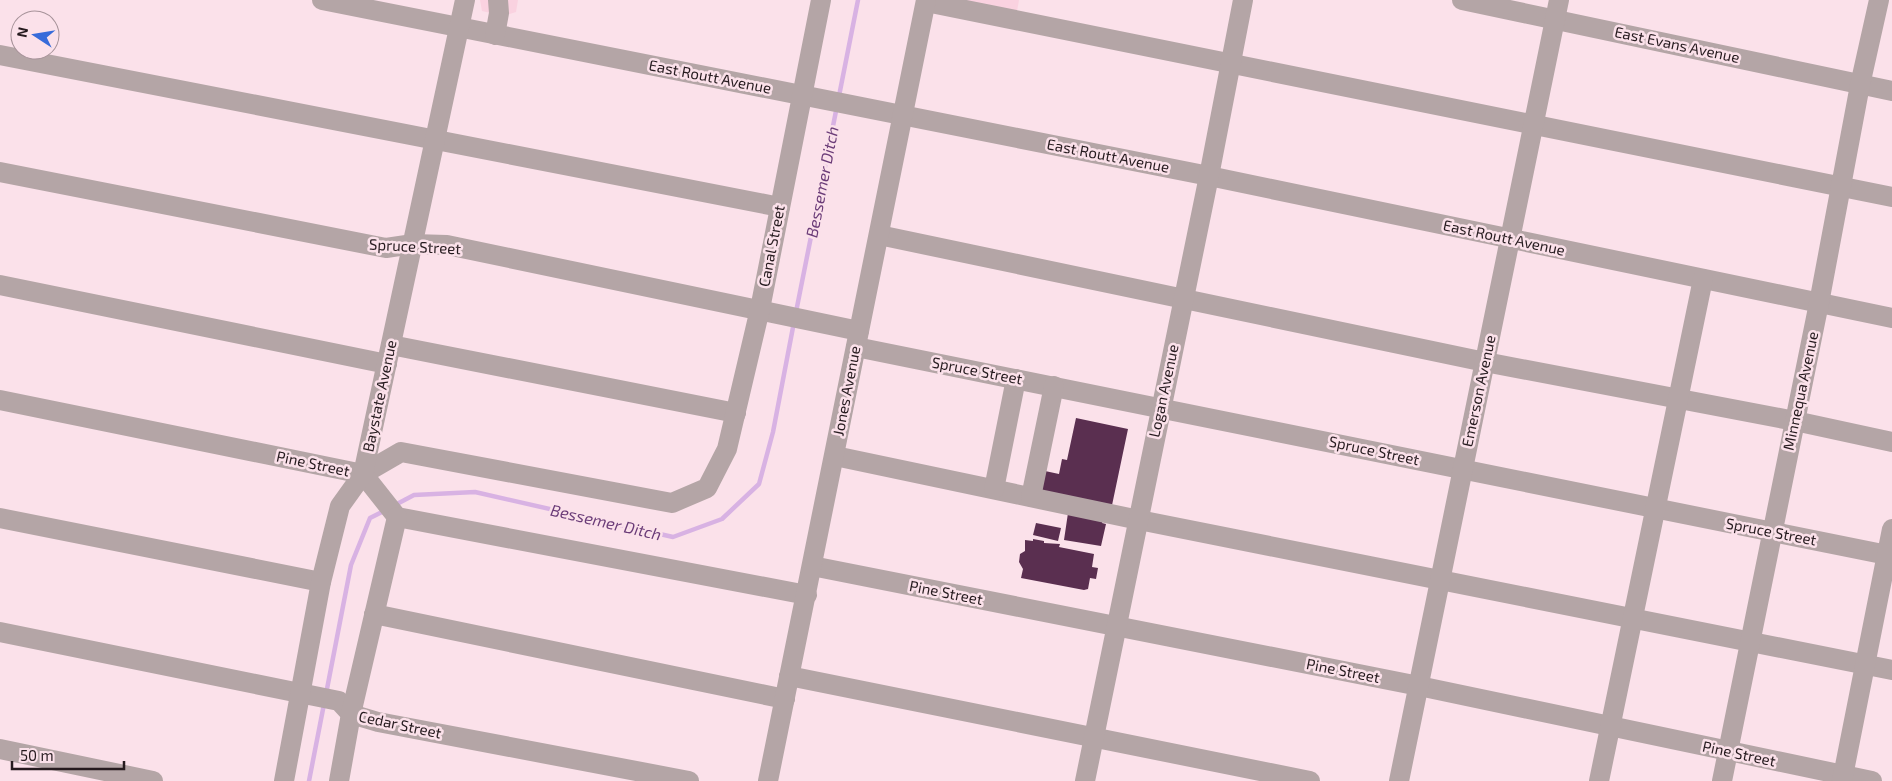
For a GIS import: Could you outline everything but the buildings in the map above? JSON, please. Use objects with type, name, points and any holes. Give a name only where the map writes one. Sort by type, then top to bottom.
[{"type":"street","name":"East Routt Avenue","points":[[322,0],[1209,176],[1892,318]]},
{"type":"street","name":"Baystate Avenue","points":[[363,474],[465,0]]},
{"type":"street","points":[[495,35],[499,13],[498,0]]},
{"type":"street","name":"Canal Street","points":[[707,488],[727,449],[736,413],[760,309],[821,0]]},
{"type":"street","name":"Logan Avenue","points":[[1085,781],[1115,627],[1139,520],[1160,407],[1209,176],[1243,0]]},
{"type":"street","name":"East Evans Avenue","points":[[1462,0],[1557,9],[1860,85],[1892,91]]},
{"type":"street","name":"Minnequa Avenue","points":[[1722,781],[1819,303],[1860,85],[1879,0]]},
{"type":"street","points":[[926,1],[1892,197]]},
{"type":"street","name":"Jones Avenue","points":[[768,781],[926,1]]},
{"type":"street","name":"Emerson Avenue","points":[[1399,781],[1557,9]]},
{"type":"street","points":[[0,55],[436,138],[780,207]]},
{"type":"street","name":"Spruce Street","points":[[0,172],[386,248],[414,244],[447,246],[760,309],[803,319],[857,339],[1016,379],[1889,556]]},
{"type":"street","points":[[879,235],[1485,362],[1795,421],[1892,442]]},
{"type":"street","points":[[1599,781],[1703,279]]},
{"type":"street","points":[[0,284],[389,355],[736,413]]},
{"type":"street","points":[[994,490],[1016,379]]},
{"type":"street","points":[[1031,497],[1054,386]]},
{"type":"street","name":"Pine Street","points":[[0,400],[363,474],[401,452],[672,502],[707,488]]},
{"type":"street","points":[[835,456],[1139,520],[1892,670]]},
{"type":"street","points":[[284,781],[303,693],[322,582],[340,506],[363,474],[397,518],[807,595]]},
{"type":"street","points":[[0,518],[322,582]]},
{"type":"street","points":[[339,781],[345,708],[374,614],[397,518]]},
{"type":"street","points":[[1843,778],[1889,556],[1892,529]]},
{"type":"street","name":"Pine Street","points":[[812,566],[1419,686],[1843,778],[1872,781]]},
{"type":"street","points":[[374,614],[785,699]]},
{"type":"street","name":"Cedar Street","points":[[0,632],[303,693],[378,722],[689,781]]},
{"type":"street","points":[[789,676],[1310,781]]},
{"type":"street","points":[[0,750],[153,781]]},
{"type":"shaded area","points":[[480,0],[518,0],[516,12],[503,16],[482,11]]},
{"type":"shaded area","points":[[949,0],[1019,0],[1016,17]]},
{"type":"waterway","name":"Bessemer Ditch","points":[[839,96],[858,0]]},
{"type":"waterway","name":"Bessemer Ditch","points":[[796,312],[837,106]]},
{"type":"waterway","name":"Bessemer Ditch","points":[[395,505],[414,495],[475,492],[673,537],[722,519],[759,484],[773,432],[794,322]]},
{"type":"waterway","name":"Bessemer Ditch","points":[[326,694],[351,565],[370,518],[386,510]]},
{"type":"waterway","name":"Bessemer Ditch","points":[[309,781],[324,704]]}]
